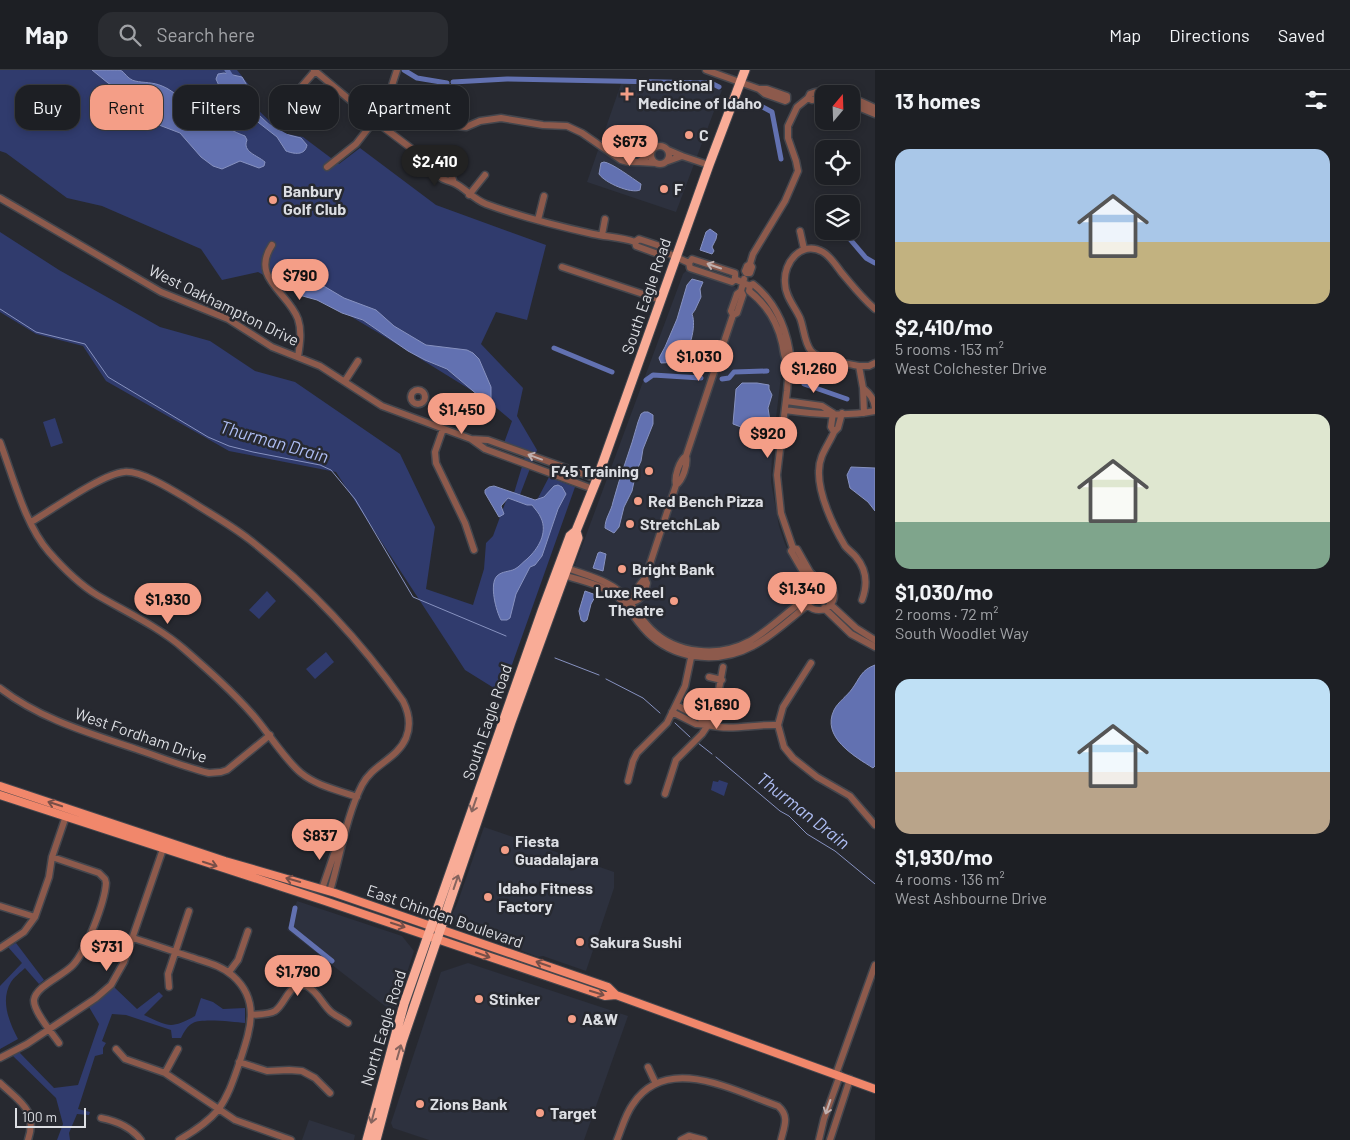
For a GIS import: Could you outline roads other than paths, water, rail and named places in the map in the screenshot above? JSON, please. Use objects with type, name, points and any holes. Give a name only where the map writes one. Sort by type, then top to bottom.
[{"type":"highway","name":"South Eagle Road","points":[[436,927],[530,644],[570,536],[576,531],[597,479],[709,165],[745,70]]},
{"type":"highway","name":"South Eagle Road","points":[[436,927],[566,572],[578,538],[576,531]]},
{"type":"highway","points":[[541,641],[539,634],[562,568],[560,561]]},
{"type":"highway","points":[[510,727],[508,723],[533,654],[530,644]]},
{"type":"highway","name":"North Eagle Road","points":[[376,1140],[400,1048],[436,927]]},
{"type":"highway","name":"North Eagle Road","points":[[367,1140],[404,1004],[433,937]]},
{"type":"main road","name":"East Chinden Boulevard","points":[[0,786],[225,861],[326,890],[436,927],[589,980],[608,987],[616,995],[875,1088]]},
{"type":"main road","points":[[0,795],[433,937],[605,996],[616,995]]},
{"type":"main road","points":[[66,816],[78,816],[142,837],[159,838]]},
{"type":"main road","points":[[548,977],[560,976],[582,983],[589,980]]},
{"type":"street","points":[[303,85],[315,70],[349,96]]},
{"type":"street","points":[[392,85],[397,70]]},
{"type":"street","points":[[706,70],[759,89],[765,94],[787,100],[797,107]]},
{"type":"street","points":[[627,604],[636,602],[641,598],[647,583],[645,578],[676,485],[675,480],[682,459],[686,456],[733,316],[731,311],[737,294],[741,290],[745,271],[785,201],[798,171],[788,138],[788,126],[797,107],[810,94],[815,92]]},
{"type":"street","points":[[808,98],[815,99]]},
{"type":"street","points":[[860,101],[875,108]]},
{"type":"street","points":[[860,108],[875,114]]},
{"type":"street","points":[[469,125],[480,121],[501,118],[543,125],[567,126],[582,133],[621,160],[628,162],[662,164],[682,156]]},
{"type":"street","points":[[327,167],[350,150],[367,130]]},
{"type":"street","points":[[391,130],[436,167],[440,178],[454,183],[469,195],[486,204],[538,220],[602,236],[634,242],[639,239],[660,246],[660,250],[689,263],[692,259],[735,273],[735,279],[750,286],[753,284],[763,292],[774,306],[784,324],[790,344],[791,362],[789,365],[777,475],[781,513],[793,548],[791,551],[808,585]]},
{"type":"street","points":[[639,162],[657,146],[665,146],[670,155],[668,160]]},
{"type":"street","points":[[668,150],[709,165]]},
{"type":"street","points":[[651,153],[651,158],[656,163]]},
{"type":"street","points":[[436,167],[449,171],[454,183]]},
{"type":"street","points":[[469,195],[484,175]]},
{"type":"street","points":[[538,220],[544,196]]},
{"type":"street","name":"West Oakhampton Drive","points":[[0,198],[162,292],[228,319],[272,346],[320,366],[382,406],[471,439],[485,449],[593,489]]},
{"type":"street","points":[[602,236],[605,219]]},
{"type":"street","points":[[800,230],[804,249]]},
{"type":"street","points":[[272,245],[267,255],[268,275],[274,287],[292,308],[298,320],[300,334],[298,357]]},
{"type":"street","points":[[875,309],[826,253],[818,249],[804,249],[797,252],[791,260],[784,283],[800,319],[811,351],[827,359],[859,366],[869,366],[875,363]]},
{"type":"street","points":[[562,267],[661,300]]},
{"type":"street","points":[[345,381],[358,361]]},
{"type":"street","points":[[859,366],[863,388],[864,413]]},
{"type":"street","points":[[784,410],[855,415],[875,410],[874,400],[863,388]]},
{"type":"street","points":[[786,401],[822,406],[833,413]]},
{"type":"street","points":[[411,418],[417,404]]},
{"type":"street","points":[[833,413],[831,427],[834,432]]},
{"type":"street","points":[[842,414],[838,428],[821,456],[820,484],[823,499],[846,547],[856,557],[864,570],[866,589],[862,600]]},
{"type":"street","points":[[443,429],[435,452],[436,463],[465,523],[474,550]]},
{"type":"street","name":"West Oakhampton Drive","points":[[471,439],[488,440],[597,479]]},
{"type":"street","points":[[0,442],[27,517],[48,551],[83,585],[183,648],[226,687],[301,773],[314,781],[357,796]]},
{"type":"street","points":[[31,522],[105,478],[125,472],[137,474],[176,492],[231,527],[277,562],[342,623],[384,674],[403,701],[407,710],[409,730],[406,738],[394,755],[369,775],[362,784],[341,846],[340,857],[326,890]]},
{"type":"street","points":[[793,548],[797,549],[807,568],[818,580]]},
{"type":"street","points":[[566,572],[605,588],[622,600],[627,604],[637,622],[653,638],[674,651],[692,653],[736,647],[750,640],[807,602]]},
{"type":"street","points":[[818,580],[825,581],[832,587],[834,596],[827,606],[816,609],[807,602],[804,594],[808,585],[818,580]]},
{"type":"street","points":[[827,606],[875,640]]},
{"type":"street","points":[[827,606],[852,634],[875,647]]},
{"type":"street","points":[[628,782],[632,761],[637,753],[662,729],[676,705],[688,676],[692,653]]},
{"type":"street","points":[[811,663],[783,707],[778,725],[784,746],[793,758],[817,777],[850,796],[875,825]]},
{"type":"street","points":[[665,794],[676,760],[702,734],[708,725],[722,680],[723,667]]},
{"type":"street","points":[[709,677],[722,680]]},
{"type":"street","name":"West Fordham Drive","points":[[0,688],[37,711],[75,729],[209,773],[227,770],[270,736]]},
{"type":"street","points":[[676,705],[699,717],[708,725]]},
{"type":"street","points":[[672,712],[696,724],[718,728],[765,724],[778,725]]},
{"type":"street","points":[[0,948],[24,932],[35,917],[49,877],[52,857],[66,816]]},
{"type":"street","points":[[0,1058],[50,1029],[96,998],[111,985],[122,969],[163,849]]},
{"type":"street","points":[[52,857],[100,873],[105,879],[106,887],[84,950],[73,966],[41,988],[36,993],[34,999],[36,1010],[59,1043]]},
{"type":"street","points":[[0,906],[35,917]]},
{"type":"street","points":[[169,986],[168,976],[189,911]]},
{"type":"street","points":[[229,972],[238,960],[248,931]]},
{"type":"street","points":[[133,938],[229,972],[244,989],[248,998],[251,1015],[249,1031],[230,1089],[218,1109],[199,1128],[179,1140]]},
{"type":"street","points":[[819,1140],[838,1075],[875,964]]},
{"type":"street","points":[[251,1015],[275,1011],[292,988],[307,986],[332,1012],[348,1023]]},
{"type":"street","points":[[116,1049],[125,1060],[165,1073],[240,1122],[291,1140]]},
{"type":"street","points":[[165,1073],[178,1049]]},
{"type":"street","points":[[239,1062],[267,1071],[302,1071],[315,1078],[330,1093]]},
{"type":"street","points":[[648,1067],[656,1084]]},
{"type":"street","points":[[617,1140],[633,1104],[646,1090],[656,1084],[679,1078],[701,1079],[778,1106],[786,1120],[781,1140]]},
{"type":"street","points":[[830,1140],[850,1079]]},
{"type":"street","points":[[0,1083],[28,1111],[32,1124],[28,1140]]},
{"type":"street","points":[[101,1118],[121,1124],[141,1140]]},
{"type":"street","points":[[681,1140],[689,1136],[704,1140]]},
{"type":"waterway","points":[[227,70],[232,78]]},
{"type":"waterway","points":[[404,70],[417,78],[447,83]]},
{"type":"waterway","points":[[453,82],[507,79],[711,83],[719,87]]},
{"type":"waterway","points":[[757,104],[772,112],[781,159]]},
{"type":"waterway","points":[[268,126],[287,137]]},
{"type":"waterway","points":[[851,240],[866,258],[875,263]]},
{"type":"waterway","name":"Thurman Drain","points":[[0,309],[36,332],[85,344],[108,377],[208,437],[229,446],[320,465],[331,470],[355,499],[413,597],[506,636]]},
{"type":"waterway","points":[[554,348],[612,372]]},
{"type":"waterway","points":[[722,379],[729,378],[734,372],[767,371]]},
{"type":"waterway","points":[[646,380],[653,375],[701,378]]},
{"type":"waterway","points":[[804,384],[847,399]]},
{"type":"waterway","name":"Thurman Drain","points":[[555,658],[599,675]]},
{"type":"waterway","name":"Thurman Drain","points":[[606,679],[643,698],[660,713]]},
{"type":"waterway","name":"Thurman Drain","points":[[675,723],[690,737]]},
{"type":"waterway","name":"Thurman Drain","points":[[698,743],[712,754]]},
{"type":"waterway","name":"Thurman Drain","points":[[716,757],[780,811],[789,816],[807,834],[835,851],[875,884]]},
{"type":"waterway","points":[[295,908],[291,928],[332,961]]},
{"type":"place","name":"Functional Medicine of Idaho","points":[[627,94]]},
{"type":"place","name":"C","points":[[689,135]]},
{"type":"place","name":"F","points":[[664,189]]},
{"type":"place","name":"Banbury Golf Club","points":[[273,200]]},
{"type":"place","name":"F45 Training","points":[[649,471]]},
{"type":"place","name":"Red Bench Pizza","points":[[638,501]]},
{"type":"place","name":"StretchLab","points":[[630,524]]},
{"type":"place","name":"Bright Bank","points":[[622,569]]},
{"type":"place","name":"Luxe Reel Theatre","points":[[674,601]]},
{"type":"place","name":"Fiesta Guadalajara","points":[[505,850]]},
{"type":"place","name":"Idaho Fitness Factory","points":[[488,897]]},
{"type":"place","name":"Sakura Sushi","points":[[580,942]]},
{"type":"place","name":"Stinker","points":[[479,999]]},
{"type":"place","name":"A&W","points":[[572,1019]]},
{"type":"place","name":"Zions Bank","points":[[420,1104]]},
{"type":"place","name":"Target","points":[[540,1113]]}]
